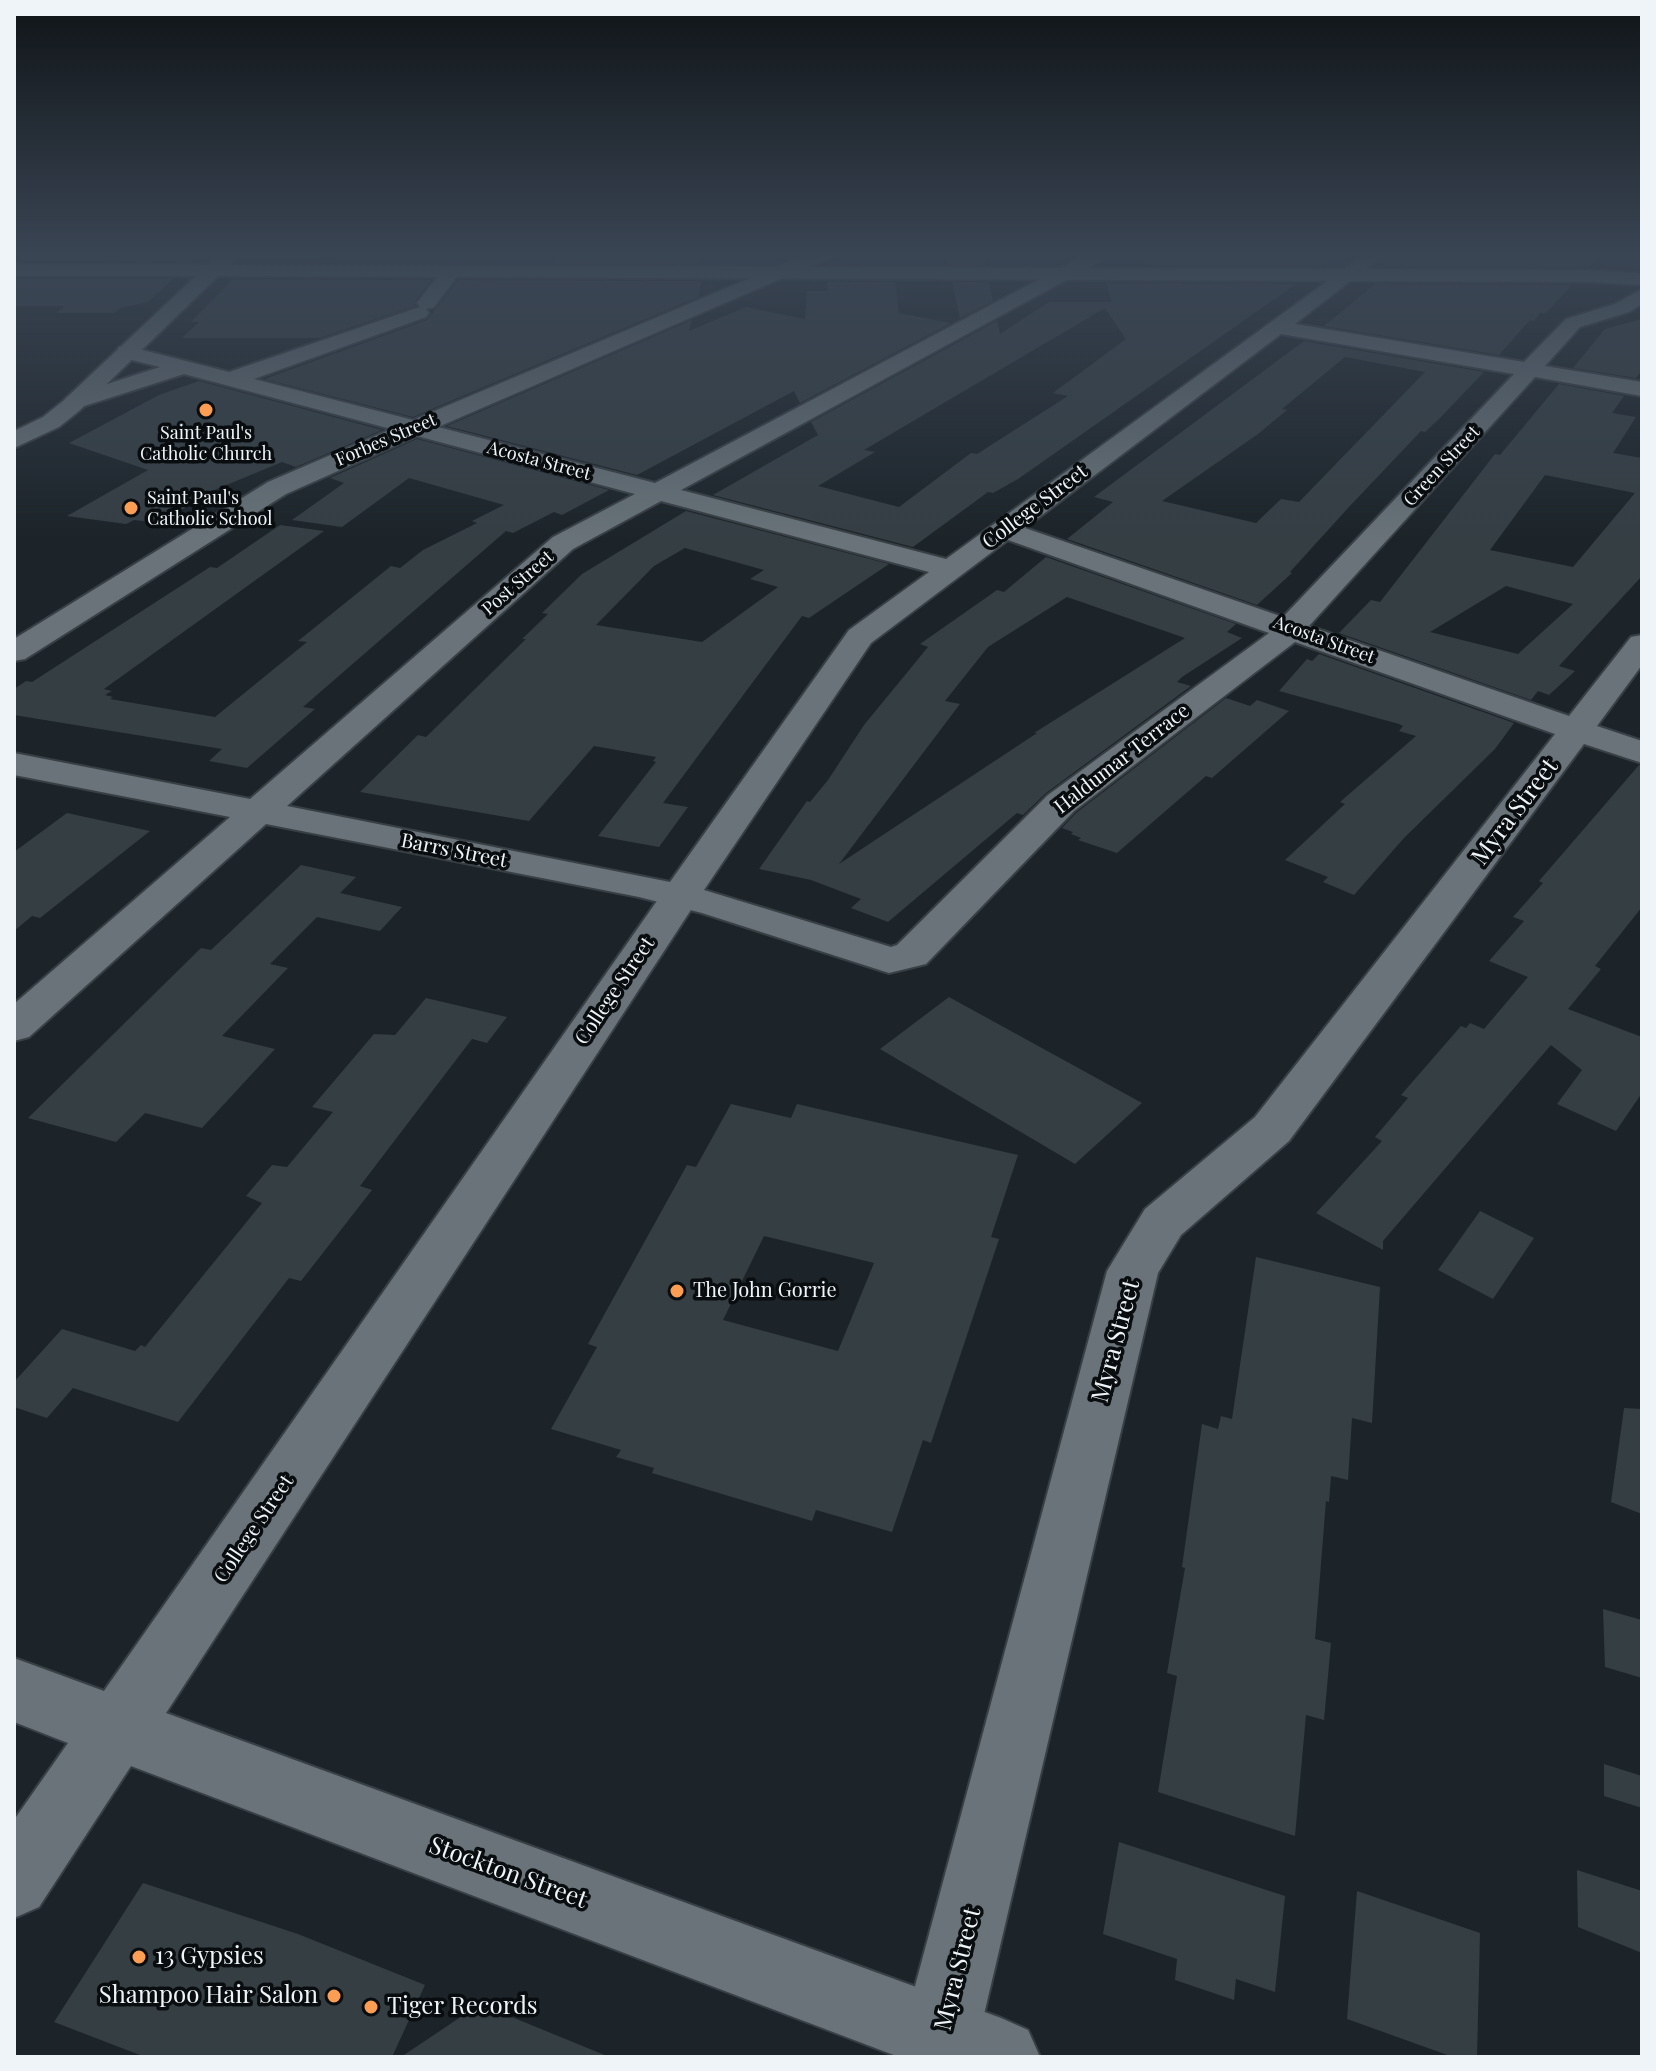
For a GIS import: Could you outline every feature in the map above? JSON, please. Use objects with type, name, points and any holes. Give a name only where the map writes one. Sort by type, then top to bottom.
[{"type":"street","points":[[14,441],[51,422],[129,350]]},
{"type":"street","points":[[231,379],[310,350]]},
{"type":"street","name":"Forbes Street","points":[[14,652],[277,488],[598,350]]},
{"type":"street","name":"Post Street","points":[[14,1027],[563,543],[921,350]]},
{"type":"street","name":"College Street","points":[[14,1882],[680,896],[860,637],[1246,350]]},
{"type":"street","points":[[1411,350],[1642,389]]},
{"type":"street","name":"Green Street","points":[[1291,628],[1550,350]]},
{"type":"street","name":"Acosta Street","points":[[127,352],[950,569]]},
{"type":"street","points":[[75,402],[183,367]]},
{"type":"street","name":"Acosta Street","points":[[1005,530],[1642,753]]},
{"type":"street","name":"Haldumar Terrace","points":[[889,960],[911,955],[1061,803],[1291,628]]},
{"type":"street","name":"Myra Street","points":[[959,2050],[1133,1271],[1163,1222],[1272,1129],[1642,644]]},
{"type":"street","name":"Barrs Street","points":[[14,764],[680,896],[889,960]]},
{"type":"street","name":"Stockton Street","points":[[14,1690],[959,2050]]},
{"type":"building","points":[[345,350],[573,350],[413,417],[264,379]]},
{"type":"building","points":[[623,350],[901,350],[800,403],[794,391],[637,475],[447,426]]},
{"type":"building","points":[[944,350],[1034,350],[864,450],[875,452],[818,486],[899,507],[971,453],[977,454],[1068,396],[1053,393],[1112,350],[1202,350],[1018,479],[993,493],[988,492],[913,547],[713,495],[818,435],[811,422]]},
{"type":"building","points":[[1292,350],[1354,350],[1484,372],[1438,420],[1425,432],[1421,431],[1292,573],[1257,605],[1067,539],[1113,502],[1094,497]],"holes":[[[1345,357],[1425,372],[1299,502],[1281,499],[1256,523],[1162,501],[1258,434],[1287,410],[1282,409]]]},
{"type":"building","points":[[1467,350],[1504,350],[1499,355]]},
{"type":"building","points":[[1588,350],[1642,350],[1642,370],[1636,378],[1573,368]]},
{"type":"building","points":[[199,381],[382,430],[296,467],[282,462],[212,491],[160,523],[134,520],[126,524],[67,516],[148,470],[69,443],[159,395]]},
{"type":"building","points":[[1559,384],[1624,396],[1612,413],[1636,417],[1613,453],[1642,458],[1642,576],[1559,666],[1575,671],[1549,695],[1538,691],[1531,700],[1339,633],[1371,600],[1380,602],[1495,454],[1500,455]],"holes":[[[1545,475],[1635,493],[1573,567],[1490,550]],[[1506,586],[1573,604],[1518,654],[1430,632]]]},
{"type":"building","points":[[417,439],[609,490],[562,515],[554,512],[513,533],[506,531],[303,707],[315,709],[247,768],[209,761],[222,749],[14,715],[14,689],[26,681],[32,682],[210,567],[217,568],[280,525],[324,531],[104,689],[112,691],[105,695],[113,697],[110,699],[215,717],[307,642],[298,641],[391,566],[400,568],[423,550],[477,523],[472,521],[504,505],[409,478],[342,527],[292,520],[344,483],[330,478]]},
{"type":"building","points":[[686,511],[889,564],[809,618],[802,616],[663,803],[688,807],[659,847],[598,836],[656,762],[653,761],[656,757],[594,746],[529,821],[360,792],[418,735],[426,737],[526,639],[522,639],[548,614],[542,613],[582,574]],"holes":[[[685,548],[764,570],[750,579],[778,587],[702,642],[596,625],[654,566]]]},
{"type":"building","points":[[1046,557],[1236,624],[1227,632],[1242,638],[1182,677],[1177,682],[1191,686],[1046,793],[1023,815],[1017,813],[888,922],[851,908],[861,899],[811,880],[759,869],[807,801],[810,802],[828,780],[864,725],[928,647],[920,644],[997,590],[1004,592]],"holes":[[[1067,597],[1185,638],[1034,733],[1037,733],[839,864],[960,704],[945,701],[988,647]]]},
{"type":"building","points":[[1319,654],[1514,723],[1495,749],[1404,838],[1354,895],[1323,882],[1328,877],[1285,860],[1345,804],[1340,802],[1416,736],[1399,731],[1403,726],[1399,724],[1279,691],[1307,659],[1312,661]]},
{"type":"building","points":[[1226,698],[1250,706],[1257,700],[1289,711],[1212,778],[1206,776],[1117,853],[1078,840],[1081,838],[1062,828],[1076,813]]},
{"type":"building","points":[[1639,765],[1642,766],[1642,907],[1595,966],[1601,969],[1568,1009],[1642,1037],[1642,1093],[1616,1131],[1557,1104],[1582,1070],[1551,1045],[1383,1241],[1383,1250],[1316,1213],[1382,1141],[1375,1137],[1408,1098],[1401,1095],[1461,1026],[1466,1028],[1470,1023],[1484,1029],[1528,977],[1489,961],[1524,921],[1513,917],[1543,883],[1539,881]]},
{"type":"building","points":[[67,813],[150,831],[40,918],[32,916],[14,931],[14,852]]},
{"type":"building","points":[[301,865],[356,877],[340,893],[402,907],[380,931],[317,917],[270,964],[288,968],[222,1036],[275,1049],[202,1128],[145,1113],[116,1142],[28,1118],[201,948],[211,950]]},
{"type":"building","points":[[949,997],[1142,1103],[1075,1164],[880,1049]]},
{"type":"building","points":[[426,998],[507,1017],[487,1043],[472,1039],[360,1186],[372,1190],[301,1281],[289,1278],[178,1422],[73,1388],[47,1418],[14,1407],[14,1382],[62,1329],[135,1351],[141,1345],[145,1347],[262,1203],[246,1196],[272,1165],[287,1167],[333,1112],[312,1107],[374,1034],[395,1035]]},
{"type":"building","name":"The John Gorrie","points":[[731,1104],[791,1118],[797,1104],[1018,1155],[991,1237],[999,1239],[931,1443],[923,1440],[892,1532],[816,1510],[812,1521],[652,1473],[654,1468],[616,1457],[621,1450],[551,1429],[597,1347],[588,1344],[687,1165],[696,1167]],"holes":[[[764,1236],[874,1263],[838,1351],[723,1320]]]},
{"type":"building","points":[[1480,1211],[1534,1238],[1493,1299],[1438,1270]]},
{"type":"building","points":[[1256,1257],[1380,1287],[1372,1423],[1352,1418],[1348,1480],[1331,1476],[1329,1502],[1326,1501],[1315,1639],[1331,1643],[1324,1720],[1306,1715],[1295,1836],[1158,1792],[1177,1676],[1167,1673],[1185,1568],[1182,1567],[1202,1424],[1218,1429],[1221,1416],[1232,1419]]},
{"type":"building","points":[[1624,1408],[1642,1409],[1642,1514],[1611,1502]]},
{"type":"building","points":[[1603,1609],[1642,1620],[1642,1678],[1605,1667]]},
{"type":"building","points":[[1604,1764],[1642,1776],[1642,1808],[1604,1796]]},
{"type":"building","points":[[1119,1842],[1285,1896],[1275,1992],[1236,1979],[1234,2000],[1175,1980],[1177,1959],[1103,1934]]},
{"type":"building","points":[[1577,1870],[1642,1891],[1642,1953],[1578,1927]]},
{"type":"building","points":[[143,1883],[298,1934],[425,1985],[392,2057],[145,2057],[54,2022]]},
{"type":"building","points":[[1357,1891],[1480,1933],[1477,2057],[1453,2057],[1347,2019]]},
{"type":"building","points":[[480,2004],[607,2056],[607,2057],[401,2057]]},
{"type":"place","name":"Saint Paul's Catholic Church","points":[[206,410]]},
{"type":"place","name":"Saint Paul's Catholic School","points":[[131,508]]},
{"type":"place","name":"The John Gorrie","points":[[677,1291]]},
{"type":"place","name":"13 Gypsies","points":[[139,1957]]},
{"type":"place","name":"Shampoo Hair Salon","points":[[334,1996]]},
{"type":"place","name":"Tiger Records","points":[[371,2007]]}]
